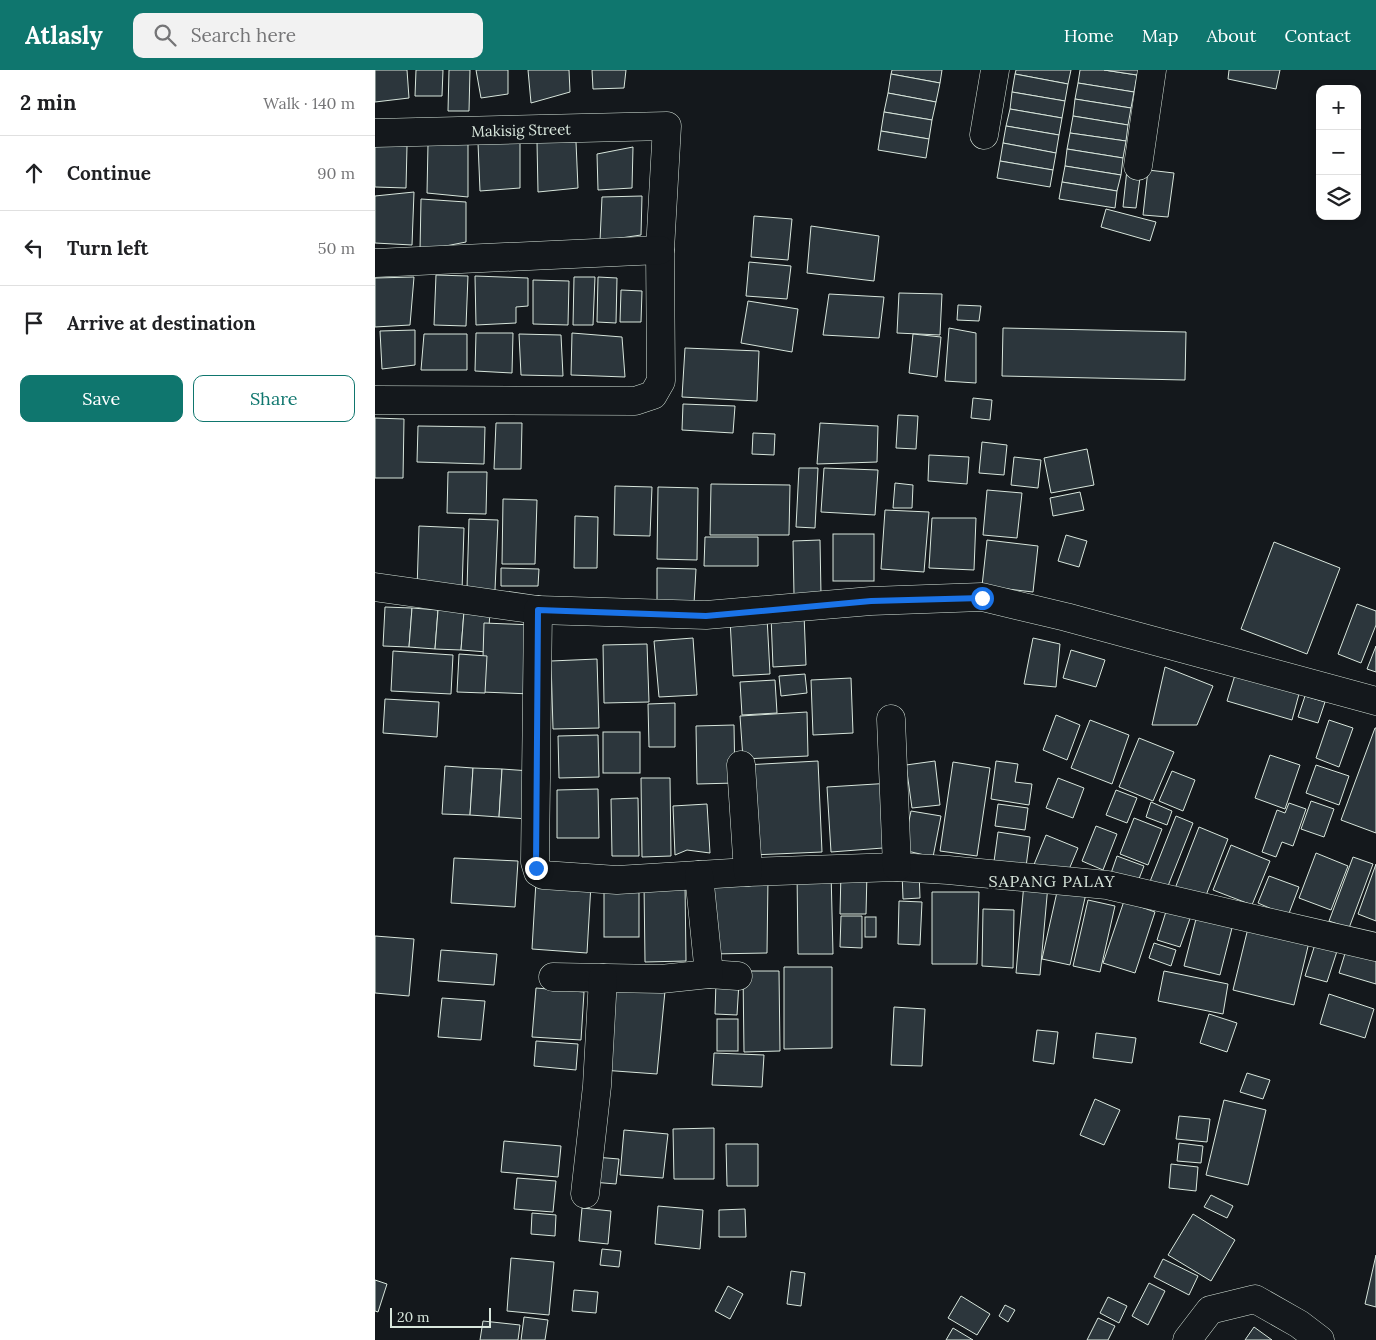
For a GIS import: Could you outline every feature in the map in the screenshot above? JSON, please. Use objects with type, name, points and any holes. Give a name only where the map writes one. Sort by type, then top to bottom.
[{"type":"street","points":[[984,135],[995,70]]},
{"type":"street","points":[[1138,166],[1152,70]]},
{"type":"street","name":"Makisig Street","points":[[375,133],[667,126],[660,250]]},
{"type":"street","points":[[375,263],[660,250],[661,381],[653,395],[635,401],[375,400]]},
{"type":"street","points":[[375,587],[538,610],[706,616],[871,601],[982,598],[1066,617],[1376,701]]},
{"type":"street","points":[[538,610],[535,862],[538,872],[543,875],[617,880],[748,872],[897,868],[948,870],[1107,885],[1376,947]]},
{"type":"street","points":[[891,719],[897,868]]},
{"type":"street","points":[[741,765],[748,872]]},
{"type":"street","points":[[699,875],[709,974]]},
{"type":"street","points":[[553,977],[661,979],[709,974],[738,976]]},
{"type":"street","points":[[585,1194],[597,1086],[603,978]]},
{"type":"street","points":[[1187,1340],[1210,1310],[1255,1299],[1299,1324],[1320,1340]]},
{"type":"building","points":[[375,70],[407,70],[409,98],[375,102]]},
{"type":"building","points":[[416,70],[443,70],[442,96],[415,96]]},
{"type":"building","points":[[449,70],[470,70],[469,111],[448,111]]},
{"type":"building","points":[[476,70],[508,70],[508,94],[481,98]]},
{"type":"building","points":[[528,70],[569,70],[570,92],[531,103]]},
{"type":"building","points":[[592,70],[626,70],[624,88],[593,89]]},
{"type":"building","points":[[892,70],[942,70],[940,83],[891,74]]},
{"type":"building","points":[[1016,70],[1071,70],[1068,84],[1015,74]]},
{"type":"building","points":[[1080,70],[1104,70],[1137,75],[1134,92],[1078,83]]},
{"type":"building","points":[[1104,70],[1138,70],[1137,75]]},
{"type":"building","points":[[1229,70],[1280,70],[1276,89],[1228,79]]},
{"type":"building","points":[[891,74],[940,83],[936,102],[888,93]]},
{"type":"building","points":[[1015,74],[1068,84],[1065,101],[1012,92]]},
{"type":"building","points":[[1078,83],[1134,92],[1131,108],[1075,99]]},
{"type":"building","points":[[1012,92],[1065,101],[1062,118],[1010,109]]},
{"type":"building","points":[[888,93],[936,102],[932,120],[884,112]]},
{"type":"building","points":[[1075,99],[1131,108],[1128,125],[1073,116]]},
{"type":"building","points":[[1010,109],[1062,118],[1059,135],[1006,126]]},
{"type":"building","points":[[884,112],[932,120],[929,139],[881,131]]},
{"type":"building","points":[[1073,116],[1128,125],[1126,141],[1070,133]]},
{"type":"building","points":[[1006,126],[1059,135],[1056,153],[1003,143]]},
{"type":"building","points":[[881,131],[929,139],[926,158],[878,150]]},
{"type":"building","points":[[1070,133],[1126,141],[1123,158],[1067,149]]},
{"type":"building","points":[[468,142],[468,197],[427,193],[428,144]]},
{"type":"building","points":[[520,142],[520,188],[480,191],[478,143]]},
{"type":"building","points":[[537,142],[576,142],[578,188],[538,192]]},
{"type":"building","points":[[1003,143],[1056,153],[1053,170],[1000,161]]},
{"type":"building","points":[[375,145],[407,146],[406,188],[375,187]]},
{"type":"building","points":[[633,147],[632,188],[598,190],[597,154]]},
{"type":"building","points":[[1067,149],[1123,158],[1121,175],[1065,166]]},
{"type":"building","points":[[1000,161],[1053,170],[1050,187],[997,178]]},
{"type":"building","points":[[1065,166],[1121,175],[1117,191],[1062,182]]},
{"type":"building","points":[[1127,169],[1141,170],[1136,208],[1123,207]]},
{"type":"building","points":[[1148,170],[1174,173],[1168,217],[1143,215]]},
{"type":"building","points":[[1062,182],[1117,191],[1115,208],[1059,199]]},
{"type":"building","points":[[414,192],[412,245],[375,243],[375,196]]},
{"type":"building","points":[[642,196],[641,235],[600,241],[602,197]]},
{"type":"building","points":[[421,199],[466,202],[466,242],[420,251]]},
{"type":"building","points":[[1106,209],[1156,222],[1150,241],[1101,227]]},
{"type":"building","points":[[754,216],[792,219],[788,260],[751,257]]},
{"type":"building","points":[[811,226],[879,236],[874,281],[807,273]]},
{"type":"building","points":[[749,262],[791,266],[787,299],[746,296]]},
{"type":"building","points":[[436,275],[468,276],[466,326],[434,325]]},
{"type":"building","points":[[475,276],[528,278],[528,306],[516,307],[516,323],[476,325]]},
{"type":"building","points":[[414,277],[410,325],[375,327],[375,278]]},
{"type":"building","points":[[574,277],[595,277],[593,325],[573,325]]},
{"type":"building","points":[[598,277],[617,278],[616,323],[597,322]]},
{"type":"building","points":[[533,280],[569,281],[568,325],[533,324]]},
{"type":"building","points":[[621,290],[642,291],[641,322],[620,322]]},
{"type":"building","points":[[899,293],[942,294],[940,335],[897,333]]},
{"type":"building","points":[[829,294],[884,297],[879,338],[823,335]]},
{"type":"building","points":[[748,301],[798,309],[792,352],[741,343]]},
{"type":"building","points":[[958,305],[981,306],[979,321],[957,320]]},
{"type":"building","points":[[949,328],[976,333],[976,383],[945,381]]},
{"type":"building","points":[[1003,328],[1186,332],[1185,380],[1002,376]]},
{"type":"building","points":[[415,330],[415,365],[382,369],[380,331]]},
{"type":"building","points":[[476,333],[513,333],[512,373],[475,371]]},
{"type":"building","points":[[572,333],[622,337],[625,377],[571,375]]},
{"type":"building","points":[[424,334],[467,334],[467,370],[421,370]]},
{"type":"building","points":[[519,334],[561,335],[563,376],[521,375]]},
{"type":"building","points":[[913,334],[941,337],[937,377],[909,373]]},
{"type":"building","points":[[685,348],[759,351],[757,401],[682,397]]},
{"type":"building","points":[[973,398],[992,400],[990,420],[971,418]]},
{"type":"building","points":[[683,404],[735,406],[733,433],[682,430]]},
{"type":"building","points":[[898,415],[918,416],[916,449],[896,448]]},
{"type":"building","points":[[375,418],[404,419],[403,478],[375,478]]},
{"type":"building","points":[[496,423],[522,423],[521,469],[494,469]]},
{"type":"building","points":[[820,423],[878,426],[877,462],[817,464]]},
{"type":"building","points":[[418,426],[485,427],[484,464],[417,462]]},
{"type":"building","points":[[753,433],[775,434],[774,455],[752,454]]},
{"type":"building","points":[[982,442],[1007,445],[1004,475],[979,473]]},
{"type":"building","points":[[1087,449],[1094,485],[1051,493],[1044,458]]},
{"type":"building","points":[[929,455],[969,457],[967,484],[928,481]]},
{"type":"building","points":[[1014,457],[1041,460],[1038,488],[1011,485]]},
{"type":"building","points":[[799,468],[818,468],[815,528],[796,527]]},
{"type":"building","points":[[824,468],[878,470],[875,515],[821,512]]},
{"type":"building","points":[[448,472],[487,472],[486,514],[447,513]]},
{"type":"building","points":[[895,483],[913,485],[912,508],[893,508]]},
{"type":"building","points":[[711,484],[790,485],[789,535],[710,535]]},
{"type":"building","points":[[615,486],[652,487],[650,536],[614,535]]},
{"type":"building","points":[[658,487],[698,488],[697,560],[657,559]]},
{"type":"building","points":[[987,490],[1022,493],[1017,538],[983,535]]},
{"type":"building","points":[[1080,492],[1084,510],[1053,516],[1050,498]]},
{"type":"building","points":[[503,499],[537,500],[535,564],[502,564]]},
{"type":"building","points":[[885,510],[929,512],[924,572],[881,569]]},
{"type":"building","points":[[575,516],[598,517],[597,568],[574,568]]},
{"type":"building","points":[[932,518],[976,518],[974,570],[929,568]]},
{"type":"building","points":[[469,519],[498,520],[495,590],[467,589]]},
{"type":"building","points":[[419,526],[464,528],[462,591],[417,590]]},
{"type":"building","points":[[833,534],[874,534],[874,581],[833,581]]},
{"type":"building","points":[[1066,535],[1087,541],[1079,567],[1058,561]]},
{"type":"building","points":[[705,537],[758,537],[758,566],[704,566]]},
{"type":"building","points":[[820,540],[821,595],[794,595],[793,541]]},
{"type":"building","points":[[987,540],[1038,546],[1033,592],[982,586]]},
{"type":"building","points":[[1274,542],[1340,568],[1307,654],[1241,629]]},
{"type":"building","points":[[501,568],[539,569],[538,586],[501,586]]},
{"type":"building","points":[[657,568],[696,569],[694,604],[657,604]]},
{"type":"building","points":[[1357,604],[1376,611],[1376,625],[1361,663],[1338,654]]},
{"type":"building","points":[[385,607],[412,608],[409,647],[383,646]]},
{"type":"building","points":[[412,608],[438,610],[435,649],[409,647]]},
{"type":"building","points":[[438,610],[464,611],[461,650],[435,649]]},
{"type":"building","points":[[464,611],[490,613],[487,652],[461,650]]},
{"type":"building","points":[[804,614],[806,665],[773,667],[771,616]]},
{"type":"building","points":[[767,617],[770,674],[733,676],[730,619]]},
{"type":"building","points":[[484,623],[534,625],[531,694],[482,692]]},
{"type":"building","points":[[693,638],[697,695],[659,697],[654,641]]},
{"type":"building","points":[[1033,638],[1060,644],[1056,687],[1024,684]]},
{"type":"building","points":[[647,644],[649,702],[604,703],[603,645]]},
{"type":"building","points":[[1376,646],[1376,672],[1367,669]]},
{"type":"building","points":[[1071,650],[1105,660],[1096,687],[1063,678]]},
{"type":"building","points":[[393,651],[453,655],[451,694],[391,691]]},
{"type":"building","points":[[459,654],[487,656],[485,693],[457,692]]},
{"type":"building","points":[[597,659],[599,728],[553,729],[551,661]]},
{"type":"building","points":[[1165,667],[1213,686],[1197,725],[1152,725]]},
{"type":"building","points":[[805,674],[807,693],[781,696],[779,676]]},
{"type":"building","points":[[1235,675],[1299,694],[1292,720],[1227,701]]},
{"type":"building","points":[[851,678],[853,733],[813,735],[811,680]]},
{"type":"building","points":[[775,680],[777,713],[742,715],[740,682]]},
{"type":"building","points":[[1305,696],[1325,702],[1318,723],[1298,717]]},
{"type":"building","points":[[385,699],[439,702],[437,737],[383,733]]},
{"type":"building","points":[[675,703],[675,747],[649,747],[648,704]]},
{"type":"building","points":[[807,712],[808,756],[743,759],[740,716]]},
{"type":"building","points":[[1056,715],[1080,725],[1067,760],[1043,750]]},
{"type":"building","points":[[1090,720],[1129,735],[1112,784],[1071,768]]},
{"type":"building","points":[[1329,720],[1353,728],[1339,767],[1316,758]]},
{"type":"building","points":[[734,725],[735,783],[697,784],[696,726]]},
{"type":"building","points":[[1376,728],[1376,833],[1341,820]]},
{"type":"building","points":[[603,732],[640,732],[640,773],[603,773]]},
{"type":"building","points":[[598,735],[599,777],[559,778],[558,736]]},
{"type":"building","points":[[1139,738],[1174,752],[1153,801],[1119,787]]},
{"type":"building","points":[[1270,755],[1300,765],[1285,809],[1255,798]]},
{"type":"building","points":[[818,761],[822,852],[752,855],[745,765]]},
{"type":"building","points":[[935,761],[940,805],[912,808],[906,765]]},
{"type":"building","points":[[996,761],[1018,764],[1015,782],[1032,784],[1029,805],[991,799]]},
{"type":"building","points":[[953,762],[990,768],[977,856],[940,851]]},
{"type":"building","points":[[1316,765],[1349,776],[1339,805],[1306,793]]},
{"type":"building","points":[[445,766],[473,768],[470,815],[442,814]]},
{"type":"building","points":[[473,768],[502,769],[499,817],[470,815]]},
{"type":"building","points":[[502,769],[530,771],[528,819],[499,817]]},
{"type":"building","points":[[1172,771],[1195,780],[1183,811],[1159,801]]},
{"type":"building","points":[[641,778],[670,778],[671,856],[642,857]]},
{"type":"building","points":[[1058,778],[1084,788],[1073,818],[1046,808]]},
{"type":"building","points":[[892,783],[896,847],[831,852],[827,787]]},
{"type":"building","points":[[598,789],[599,838],[557,838],[557,790]]},
{"type":"building","points":[[1116,790],[1137,798],[1127,823],[1106,815]]},
{"type":"building","points":[[638,798],[639,856],[612,856],[611,799]]},
{"type":"building","points":[[1311,801],[1334,809],[1324,837],[1301,829]]},
{"type":"building","points":[[1151,802],[1172,811],[1167,825],[1146,817]]},
{"type":"building","points":[[1289,803],[1306,809],[1293,846],[1282,842],[1276,857],[1262,852],[1277,810],[1285,813]]},
{"type":"building","points":[[707,804],[710,853],[687,850],[675,855],[673,806]]},
{"type":"building","points":[[998,804],[1028,808],[1025,830],[995,826]]},
{"type":"building","points":[[911,811],[941,816],[933,857],[903,850]]},
{"type":"building","points":[[1176,816],[1193,823],[1166,891],[1149,884]]},
{"type":"building","points":[[1134,818],[1162,829],[1148,865],[1120,854]]},
{"type":"building","points":[[1096,826],[1117,834],[1103,870],[1082,861]]},
{"type":"building","points":[[1199,827],[1228,839],[1203,903],[1174,891]]},
{"type":"building","points":[[998,832],[1030,837],[1025,874],[993,869]]},
{"type":"building","points":[[1046,835],[1078,848],[1065,879],[1033,867]]},
{"type":"building","points":[[1231,845],[1270,861],[1252,905],[1213,890]]},
{"type":"building","points":[[1316,853],[1348,866],[1331,910],[1299,898]]},
{"type":"building","points":[[1117,856],[1144,866],[1135,889],[1109,879]]},
{"type":"building","points":[[1353,857],[1373,864],[1349,928],[1329,921]]},
{"type":"building","points":[[454,858],[518,861],[515,907],[451,903]]},
{"type":"building","points":[[1376,864],[1376,921],[1358,914]]},
{"type":"building","points":[[831,871],[833,954],[798,954],[797,872]]},
{"type":"building","points":[[841,871],[867,872],[866,914],[840,914]]},
{"type":"building","points":[[919,871],[920,898],[903,899],[902,872]]},
{"type":"building","points":[[1269,876],[1299,887],[1288,916],[1258,903]]},
{"type":"building","points":[[768,878],[767,953],[711,954],[715,879]]},
{"type":"building","points":[[536,881],[591,884],[587,953],[532,949]]},
{"type":"building","points":[[685,883],[686,961],[645,962],[644,884]]},
{"type":"building","points":[[1024,883],[1048,885],[1040,975],[1016,973]]},
{"type":"building","points":[[1059,883],[1087,889],[1070,965],[1042,959]]},
{"type":"building","points":[[604,890],[639,890],[639,937],[604,937]]},
{"type":"building","points":[[932,892],[979,892],[977,964],[932,964]]},
{"type":"building","points":[[1088,900],[1115,906],[1100,972],[1073,966]]},
{"type":"building","points":[[899,901],[922,902],[920,945],[898,944]]},
{"type":"building","points":[[1124,901],[1155,912],[1135,973],[1103,963]]},
{"type":"building","points":[[1169,902],[1193,910],[1180,947],[1157,940]]},
{"type":"building","points":[[983,909],[1014,910],[1013,968],[982,966]]},
{"type":"building","points":[[1197,915],[1233,924],[1220,975],[1184,966]]},
{"type":"building","points":[[841,916],[862,916],[862,948],[840,947]]},
{"type":"building","points":[[865,917],[876,917],[876,937],[865,937]]},
{"type":"building","points":[[1249,924],[1310,938],[1294,1005],[1233,990]]},
{"type":"building","points":[[1318,935],[1340,942],[1327,982],[1305,976]]},
{"type":"building","points":[[375,936],[414,939],[409,996],[375,993]]},
{"type":"building","points":[[1154,943],[1176,950],[1171,966],[1149,958]]},
{"type":"building","points":[[1347,947],[1376,956],[1376,984],[1339,973]]},
{"type":"building","points":[[441,950],[497,954],[494,985],[438,981]]},
{"type":"building","points":[[784,967],[832,967],[832,1048],[784,1049]]},
{"type":"building","points":[[743,971],[779,971],[780,1051],[744,1052]]},
{"type":"building","points":[[1164,971],[1228,984],[1223,1014],[1158,1001]]},
{"type":"building","points":[[716,981],[739,982],[737,1015],[715,1014]]},
{"type":"building","points":[[608,986],[665,991],[657,1074],[602,1070]]},
{"type":"building","points":[[536,988],[584,992],[581,1040],[532,1037]]},
{"type":"building","points":[[1329,994],[1374,1009],[1365,1038],[1320,1024]]},
{"type":"building","points":[[442,998],[485,1001],[481,1040],[438,1037]]},
{"type":"building","points":[[894,1007],[925,1009],[922,1066],[891,1065]]},
{"type":"building","points":[[1209,1014],[1237,1023],[1227,1052],[1200,1043]]},
{"type":"building","points":[[717,1019],[738,1019],[738,1051],[717,1051]]},
{"type":"building","points":[[1037,1030],[1058,1032],[1054,1064],[1033,1061]]},
{"type":"building","points":[[1096,1033],[1136,1038],[1132,1063],[1093,1058]]},
{"type":"building","points":[[536,1041],[578,1044],[576,1070],[534,1066]]},
{"type":"building","points":[[714,1053],[764,1055],[762,1087],[712,1085]]},
{"type":"building","points":[[1247,1073],[1270,1080],[1263,1099],[1240,1092]]},
{"type":"building","points":[[1095,1099],[1120,1110],[1104,1145],[1080,1135]]},
{"type":"building","points":[[1224,1100],[1266,1110],[1248,1185],[1206,1175]]},
{"type":"building","points":[[1179,1116],[1210,1119],[1207,1142],[1176,1139]]},
{"type":"building","points":[[714,1128],[714,1179],[674,1179],[673,1129]]},
{"type":"building","points":[[624,1130],[668,1134],[663,1178],[620,1175]]},
{"type":"building","points":[[504,1141],[561,1146],[558,1177],[501,1172]]},
{"type":"building","points":[[1179,1143],[1203,1146],[1201,1163],[1177,1161]]},
{"type":"building","points":[[726,1144],[758,1144],[758,1186],[727,1186]]},
{"type":"building","points":[[595,1157],[619,1159],[616,1184],[592,1182]]},
{"type":"building","points":[[1171,1164],[1198,1167],[1196,1191],[1169,1188]]},
{"type":"building","points":[[517,1178],[556,1181],[553,1212],[514,1209]]},
{"type":"building","points":[[1211,1195],[1233,1206],[1227,1218],[1204,1207]]},
{"type":"building","points":[[658,1206],[703,1210],[700,1249],[655,1244]]},
{"type":"building","points":[[582,1208],[611,1211],[608,1244],[579,1241]]},
{"type":"building","points":[[745,1209],[746,1237],[719,1237],[719,1210]]},
{"type":"building","points":[[532,1213],[556,1215],[555,1236],[531,1234]]},
{"type":"building","points":[[1193,1214],[1235,1240],[1211,1281],[1168,1255]]},
{"type":"building","points":[[602,1249],[621,1251],[619,1267],[600,1265]]},
{"type":"building","points":[[1376,1255],[1376,1307],[1365,1304]]},
{"type":"building","points":[[511,1258],[554,1262],[549,1315],[507,1311]]},
{"type":"building","points":[[1163,1259],[1198,1276],[1189,1295],[1154,1277]]},
{"type":"building","points":[[791,1271],[805,1273],[801,1306],[787,1304]]},
{"type":"building","points":[[375,1280],[387,1284],[378,1312],[375,1311]]},
{"type":"building","points":[[1149,1283],[1165,1291],[1148,1325],[1132,1316]]},
{"type":"building","points":[[728,1286],[743,1294],[730,1319],[715,1311]]},
{"type":"building","points":[[574,1290],[598,1292],[596,1313],[572,1311]]},
{"type":"building","points":[[961,1296],[990,1314],[977,1335],[948,1318]]},
{"type":"building","points":[[1108,1297],[1127,1306],[1119,1323],[1100,1313]]},
{"type":"building","points":[[1005,1305],[1015,1310],[1008,1322],[999,1316]]},
{"type":"building","points":[[524,1317],[548,1320],[545,1340],[521,1340]]},
{"type":"building","points":[[1098,1318],[1115,1326],[1108,1340],[1087,1340]]},
{"type":"building","points":[[483,1321],[520,1325],[518,1340],[480,1340]]},
{"type":"building","points":[[1254,1327],[1272,1340],[1245,1340]]},
{"type":"building","points":[[953,1328],[973,1340],[946,1340]]},
{"type":"district","name":"SAPANG PALAY","points":[[1052,881]]},
{"type":"route","points":[[536,868],[538,610],[706,616],[871,601],[982,598]]}]
